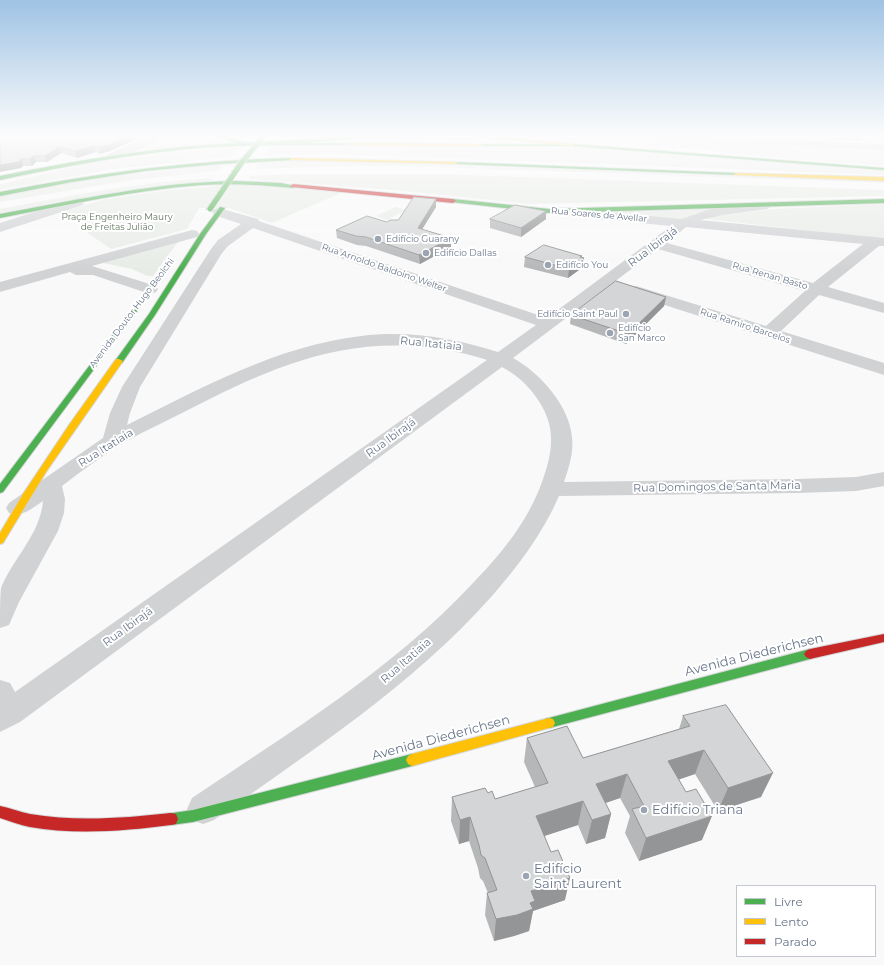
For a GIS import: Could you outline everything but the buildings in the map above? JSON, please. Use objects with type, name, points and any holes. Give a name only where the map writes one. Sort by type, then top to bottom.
[{"type":"main road","points":[[0,194],[69,181]]},
{"type":"main road","points":[[0,216],[83,196],[173,181]]},
{"type":"main road","points":[[83,196],[188,186],[215,181]]},
{"type":"main road","name":"Avenida Doutor Hugo Beolchi","points":[[0,541],[17,508],[99,386],[152,315],[219,208],[232,181]]},
{"type":"main road","points":[[234,191],[242,181]]},
{"type":"main road","name":"Rua Soares de Avellar","points":[[291,181],[370,192],[549,210]]},
{"type":"main road","points":[[719,181],[884,187]]},
{"type":"main road","points":[[549,210],[884,201]]},
{"type":"main road","name":"Avenida Doutor Hugo Beolchi","points":[[183,246],[192,234],[219,208]]},
{"type":"main road","name":"Avenida Doutor Hugo Beolchi","points":[[0,490],[174,258]]},
{"type":"main road","points":[[139,331],[143,320],[158,297],[150,289]]},
{"type":"main road","name":"Avenida Diederichsen","points":[[0,812],[35,821],[82,823],[152,822],[193,816],[386,767],[800,656],[884,638]]},
{"type":"street","points":[[0,228],[83,196]]},
{"type":"street","name":"Rua Ibirajá","points":[[3,708],[500,359],[607,282],[685,222],[714,212],[800,203]]},
{"type":"street","name":"Rua Arnoldo Baldoino Welter","points":[[219,208],[253,222],[549,324]]},
{"type":"street","name":"Rua Soares de Avellar","points":[[549,210],[880,242]]},
{"type":"street","points":[[113,441],[120,414],[131,387],[216,252],[223,243],[253,222]]},
{"type":"street","points":[[0,287],[192,234]]},
{"type":"street","points":[[769,333],[816,289],[880,242]]},
{"type":"street","name":"Rua Renan Basto","points":[[656,244],[884,308]]},
{"type":"street","points":[[65,270],[95,271],[150,289]]},
{"type":"street","name":"Rua Ramiro Barcelos","points":[[607,282],[884,369]]},
{"type":"street","name":"Rua Itatiaia","points":[[17,508],[113,441],[248,374],[293,357],[362,341],[431,342],[466,348],[500,359],[525,373],[541,388],[554,410],[562,437],[560,456],[550,489],[531,528],[490,581],[447,626],[369,694],[193,816]]},
{"type":"street","points":[[99,386],[131,387]]},
{"type":"street","name":"Rua Domingos de Santa Maria","points":[[550,489],[797,486],[856,484],[884,479]]},
{"type":"street","points":[[0,618],[6,602],[46,530],[53,513],[54,499],[51,484]]},
{"type":"green space","points":[[13,181],[49,181],[0,190],[0,184]]},
{"type":"green space","points":[[77,181],[127,181],[0,202],[0,196]]},
{"type":"green space","points":[[211,181],[0,213],[0,209],[160,182]]},
{"type":"green space","points":[[275,181],[635,181],[884,190],[884,196],[529,204],[403,191]]},
{"type":"green space","points":[[829,181],[884,181],[884,183]]},
{"type":"green space","name":"Praça Engenheiro Maury de Freitas Julião","points":[[240,184],[343,192],[272,223],[229,208],[199,208],[187,229],[111,249],[85,231],[87,223],[61,212],[105,199],[169,190]]},
{"type":"green space","points":[[884,204],[884,239],[706,219],[708,217],[774,209]]},
{"type":"green space","points":[[395,207],[406,210],[387,220],[376,216]]},
{"type":"green space","points":[[726,209],[697,213],[678,220],[606,212]]},
{"type":"green space","points":[[175,241],[178,242],[153,276],[147,276],[132,269],[103,263],[101,261]]},
{"type":"railway","points":[[206,210],[225,181]]},
{"type":"traffic: fast","points":[[0,194],[67,181]]},
{"type":"traffic: fast","points":[[210,209],[229,181]]},
{"type":"traffic: fast","points":[[0,216],[100,197],[176,186],[236,183],[293,186]]},
{"type":"traffic: fast","points":[[453,201],[549,211],[884,201]]},
{"type":"traffic: fast","points":[[119,361],[152,315],[203,234],[222,208]]},
{"type":"traffic: fast","points":[[0,490],[166,268]]},
{"type":"traffic: fast","points":[[549,723],[810,654]]},
{"type":"traffic: fast","points":[[171,819],[193,816],[412,760]]},
{"type":"traffic: slow","points":[[0,541],[42,472],[119,361]]},
{"type":"traffic: slow","points":[[412,760],[549,723]]},
{"type":"traffic: jam","points":[[293,186],[453,201]]},
{"type":"traffic: jam","points":[[810,654],[884,638]]},
{"type":"traffic: jam","points":[[0,812],[22,819],[68,824],[121,823],[171,819]]},
{"type":"place","name":"Edifício Guarany","points":[[378,239]]},
{"type":"place","name":"Edifício Dallas","points":[[426,253]]},
{"type":"place","name":"Edifício You","points":[[548,265]]},
{"type":"place","name":"Edifício Saint Paul","points":[[626,314]]},
{"type":"place","name":"Edifício San Marco","points":[[610,333]]},
{"type":"place","name":"Edifício Triana","points":[[644,810]]},
{"type":"place","name":"Edifício Saint Laurent","points":[[526,876]]}]
